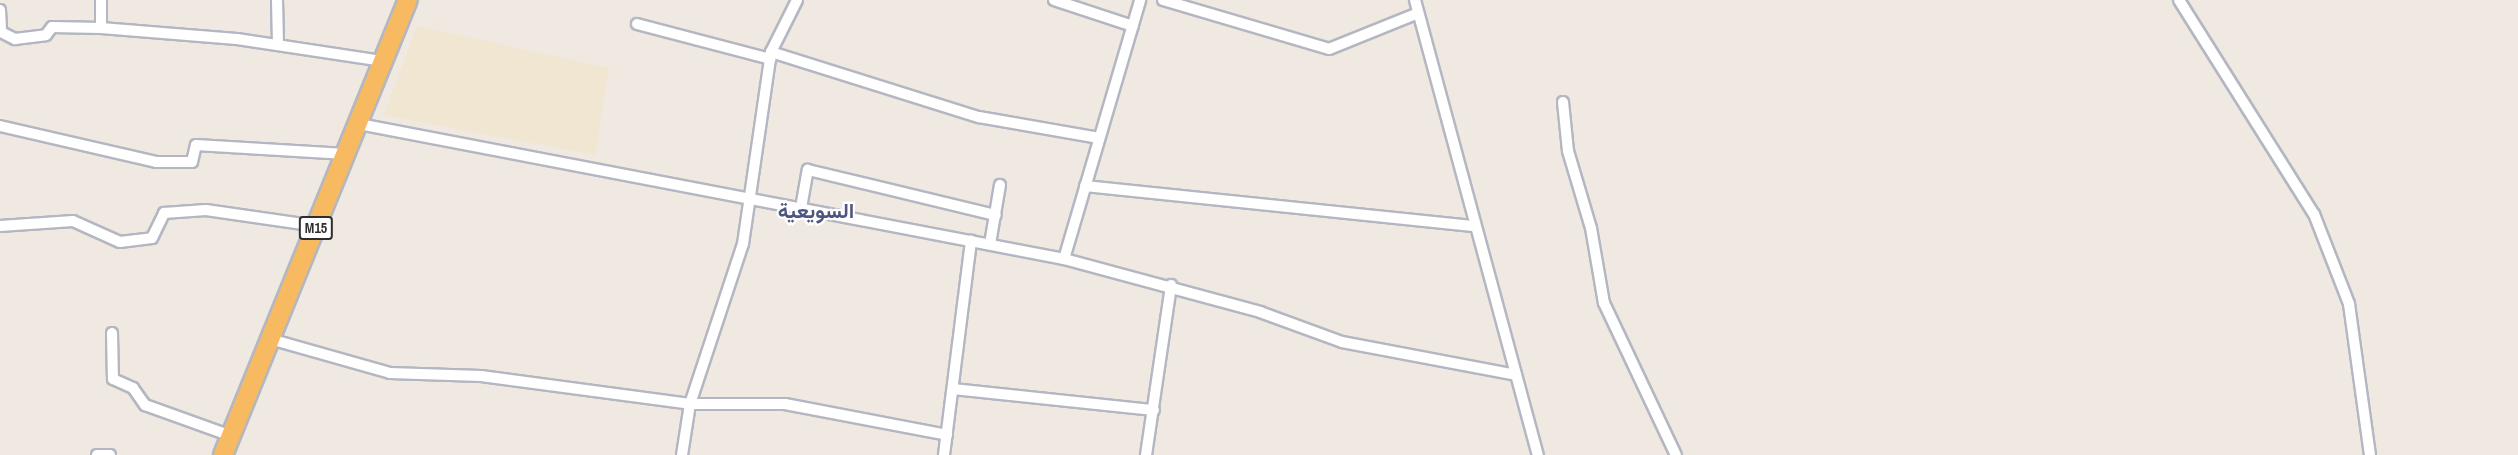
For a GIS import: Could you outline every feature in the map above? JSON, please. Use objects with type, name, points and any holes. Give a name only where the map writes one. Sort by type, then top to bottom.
[{"type":"highway","name":"M15","points":[[224,455],[408,0]]},
{"type":"street","points":[[100,28],[101,0]]},
{"type":"street","points":[[277,0],[278,45]]},
{"type":"street","points":[[682,455],[690,404],[743,244],[770,56],[797,0]]},
{"type":"street","points":[[1054,0],[1133,26]]},
{"type":"street","points":[[1064,259],[1140,0]]},
{"type":"street","points":[[1163,0],[1329,49],[1418,13]]},
{"type":"street","points":[[1415,0],[1538,455]]},
{"type":"street","points":[[2179,0],[2314,214],[2349,304],[2370,455]]},
{"type":"street","points":[[0,10],[2,32],[15,39],[46,35],[52,27],[100,28],[278,45],[382,61]]},
{"type":"street","points":[[637,24],[770,56],[979,117],[1099,138]]},
{"type":"street","points":[[1563,102],[1568,151],[1591,228],[1604,303],[1676,455]]},
{"type":"street","points":[[359,124],[750,201],[801,208],[1064,259],[1171,285],[1342,342],[1516,375]]},
{"type":"street","points":[[0,126],[156,162],[192,162],[196,145],[346,154]]},
{"type":"street","points":[[801,208],[808,170],[996,215]]},
{"type":"street","points":[[990,244],[1000,185]]},
{"type":"street","points":[[1085,186],[1475,226]]},
{"type":"street","points":[[0,226],[73,221],[120,242],[152,238],[164,213],[206,210],[317,226]]},
{"type":"street","points":[[944,455],[971,241]]},
{"type":"street","points":[[1146,455],[1171,285]]},
{"type":"street","points":[[112,333],[113,379],[130,386],[145,405],[231,436]]},
{"type":"street","points":[[270,339],[374,371],[481,376],[690,404],[785,404],[947,435]]},
{"type":"street","points":[[953,389],[1154,410]]},
{"type":"street","points":[[97,455],[110,455]]},
{"type":"shaded area","points":[[417,26],[609,68],[595,155],[384,115]]},
{"type":"district","name":"السويعية","points":[[816,211]]}]
